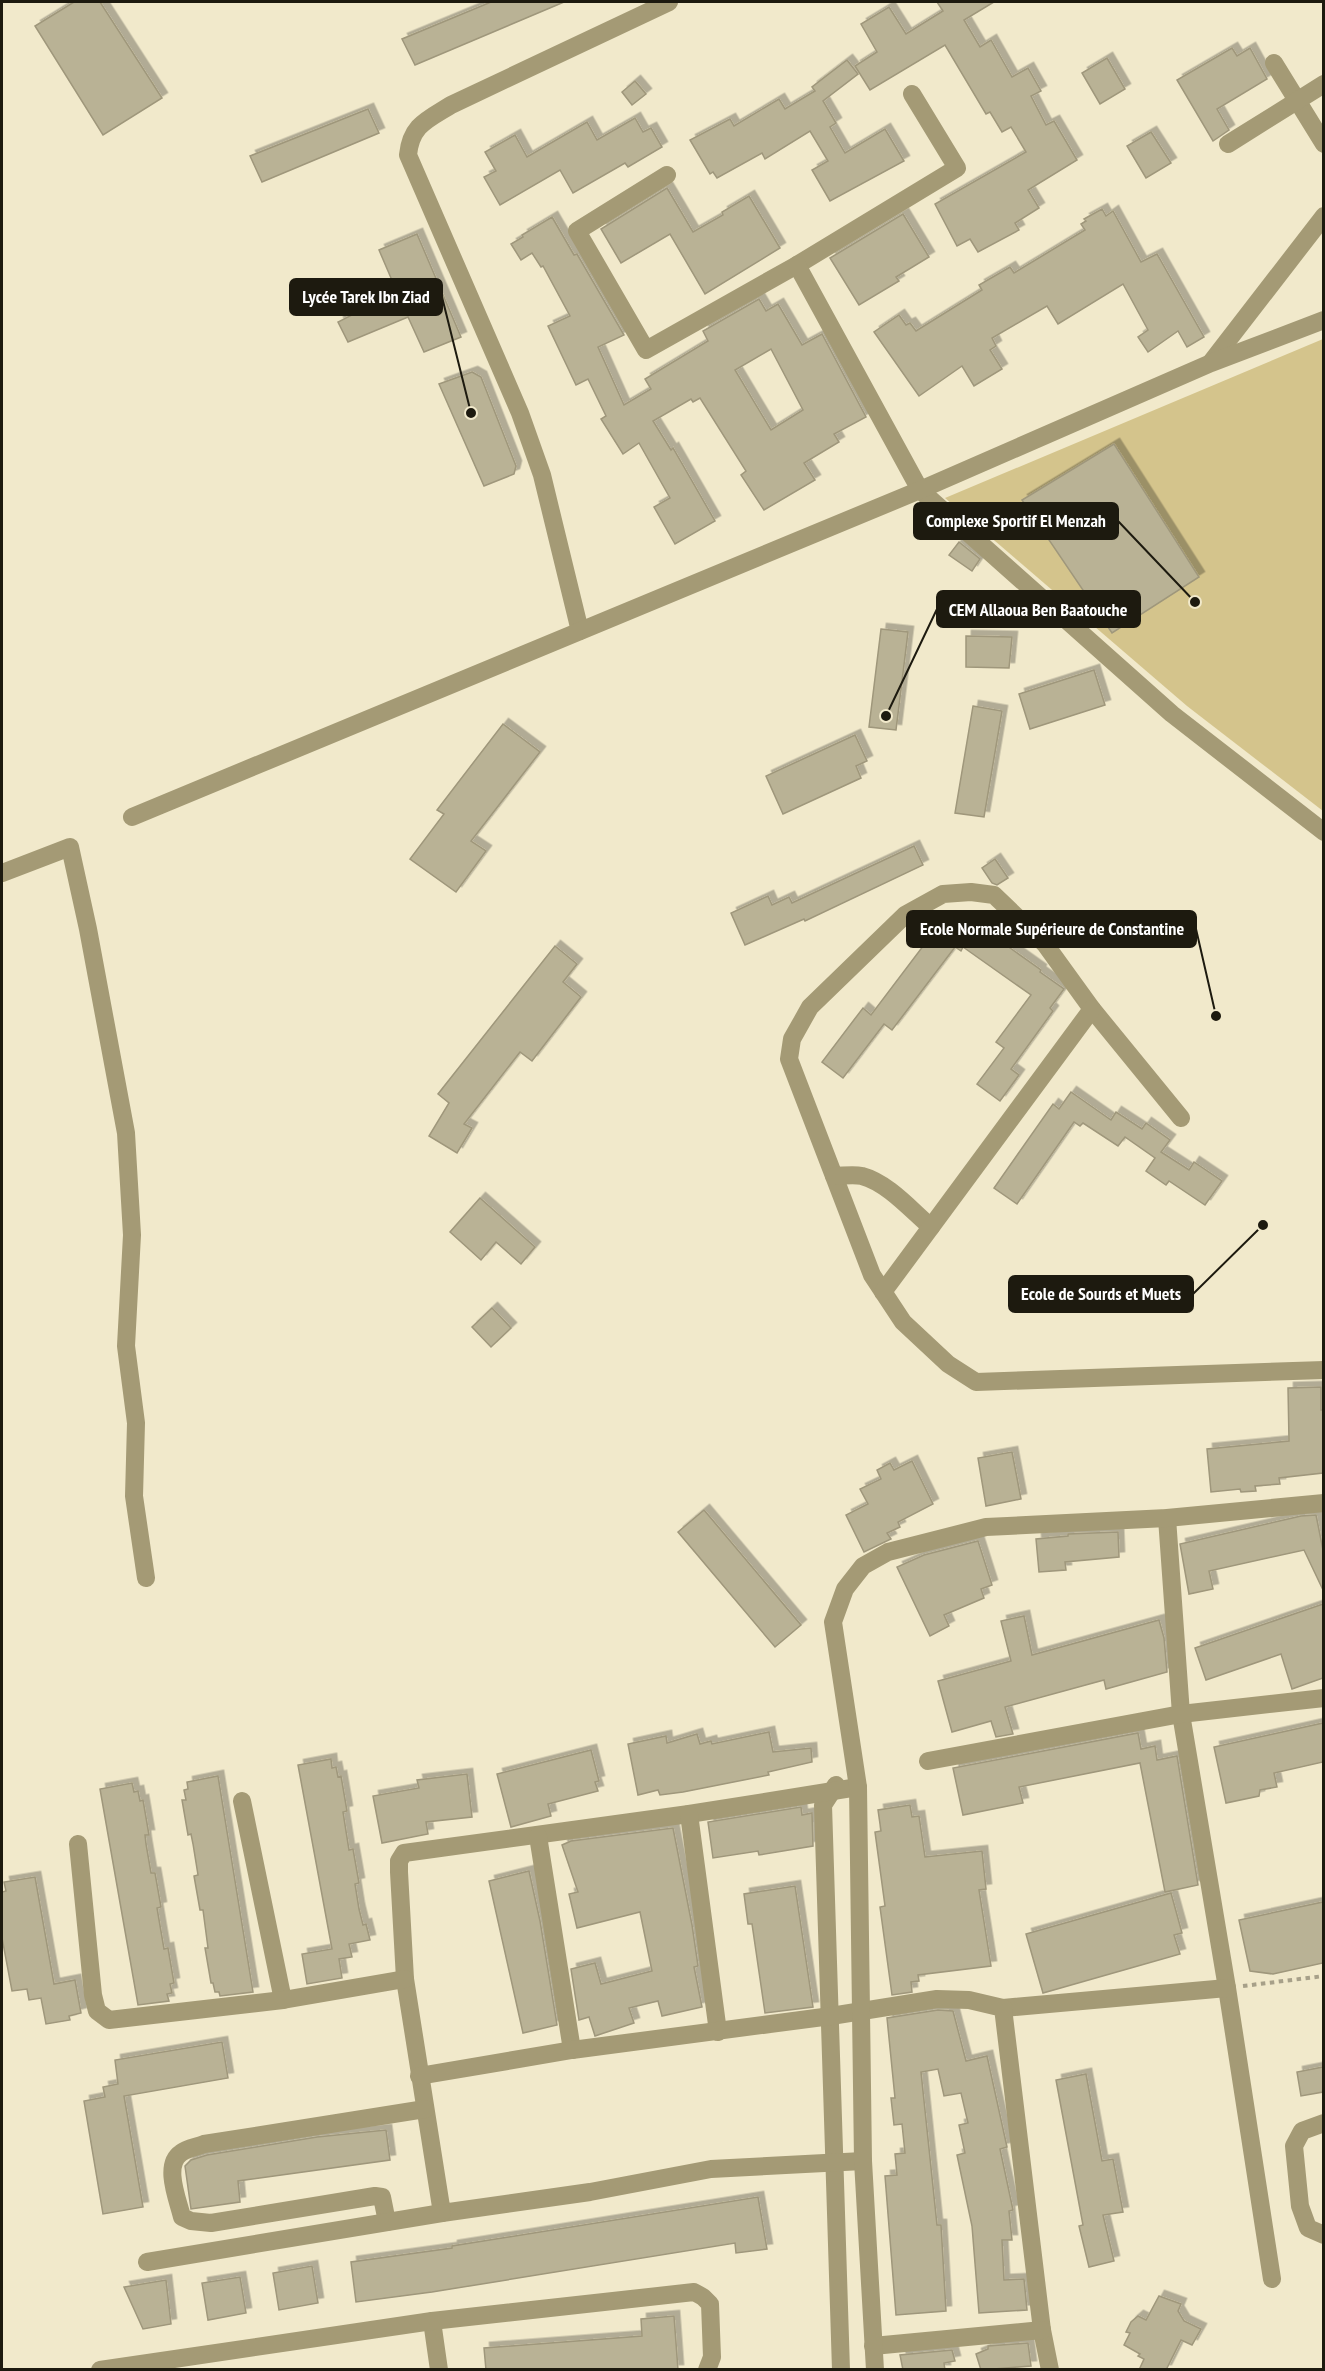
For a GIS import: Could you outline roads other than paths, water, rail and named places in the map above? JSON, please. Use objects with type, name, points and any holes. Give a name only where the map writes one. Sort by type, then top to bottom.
[{"type":"street","points":[[580,631],[542,475],[520,413],[408,155],[410,137],[424,122],[451,105],[669,2]]},
{"type":"street","points":[[1274,63],[1323,144]]},
{"type":"street","points":[[1228,144],[1323,84]]},
{"type":"street","points":[[667,175],[577,231],[646,350],[797,265],[957,168],[912,94]]},
{"type":"street","points":[[1211,363],[1323,216]]},
{"type":"street","points":[[797,265],[920,490],[1172,714],[1323,832]]},
{"type":"street","points":[[132,817],[920,490],[1211,363],[1323,320]]},
{"type":"street","points":[[2,873],[70,847],[88,929],[126,1133],[132,1235],[126,1346],[136,1423],[134,1496],[146,1578]]},
{"type":"street","points":[[1181,1118],[1092,1009],[1045,944],[994,895],[971,892],[943,894],[905,915],[810,1007],[792,1039],[789,1059],[872,1275],[903,1322],[948,1364],[976,1382],[1323,1370]]},
{"type":"street","points":[[883,1292],[1092,1009]]},
{"type":"street","points":[[834,1176],[859,1175],[870,1179],[931,1227]]},
{"type":"street","points":[[876,2370],[863,2161],[858,1787],[833,1622],[845,1589],[863,1566],[888,1552],[986,1527],[1167,1518],[1323,1503]]},
{"type":"street","points":[[1167,1518],[1181,1714],[1227,1988],[1272,2279]]},
{"type":"street","points":[[928,1761],[1181,1714],[1323,1698]]},
{"type":"street","points":[[841,2370],[823,1805],[855,1764]]},
{"type":"street","points":[[442,2213],[405,1979],[399,1872],[399,1861],[404,1853],[538,1836],[858,1787]]},
{"type":"street","points":[[242,1801],[283,2000]]},
{"type":"street","points":[[689,1814],[718,2032]]},
{"type":"street","points":[[538,1836],[573,2050]]},
{"type":"street","points":[[78,1844],[93,1995],[97,2011],[109,2020],[283,2000],[405,1979]]},
{"type":"street","points":[[419,2076],[573,2050],[718,2032],[937,1999],[969,2000],[1003,2008],[1227,1988]]},
{"type":"street","points":[[1003,2008],[1042,2330],[1050,2370]]},
{"type":"street","points":[[387,2222],[382,2198],[375,2196],[211,2223],[191,2221],[182,2217],[172,2171],[174,2159],[181,2152],[204,2144],[425,2109]]},
{"type":"street","points":[[1323,2123],[1302,2131],[1293,2146],[1300,2206],[1308,2228],[1323,2235]]},
{"type":"street","points":[[147,2262],[442,2213],[590,2192],[711,2169],[863,2161]]},
{"type":"street","points":[[100,2370],[432,2321],[694,2292],[704,2297],[710,2304],[712,2357],[707,2370]]},
{"type":"street","points":[[432,2321],[439,2370]]},
{"type":"street","points":[[873,2346],[1042,2330]]},
{"type":"place","name":"Lycée Tarek Ibn Ziad","points":[[471,413]]},
{"type":"place","name":"Complexe Sportif El Menzah","points":[[1195,602]]},
{"type":"place","name":"CEM Allaoua Ben Baatouche","points":[[886,716]]},
{"type":"place","name":"Ecole Normale Supérieure de Constantine","points":[[1216,1016]]},
{"type":"place","name":"Ecole de Sourds et Muets","points":[[1263,1225]]}]
